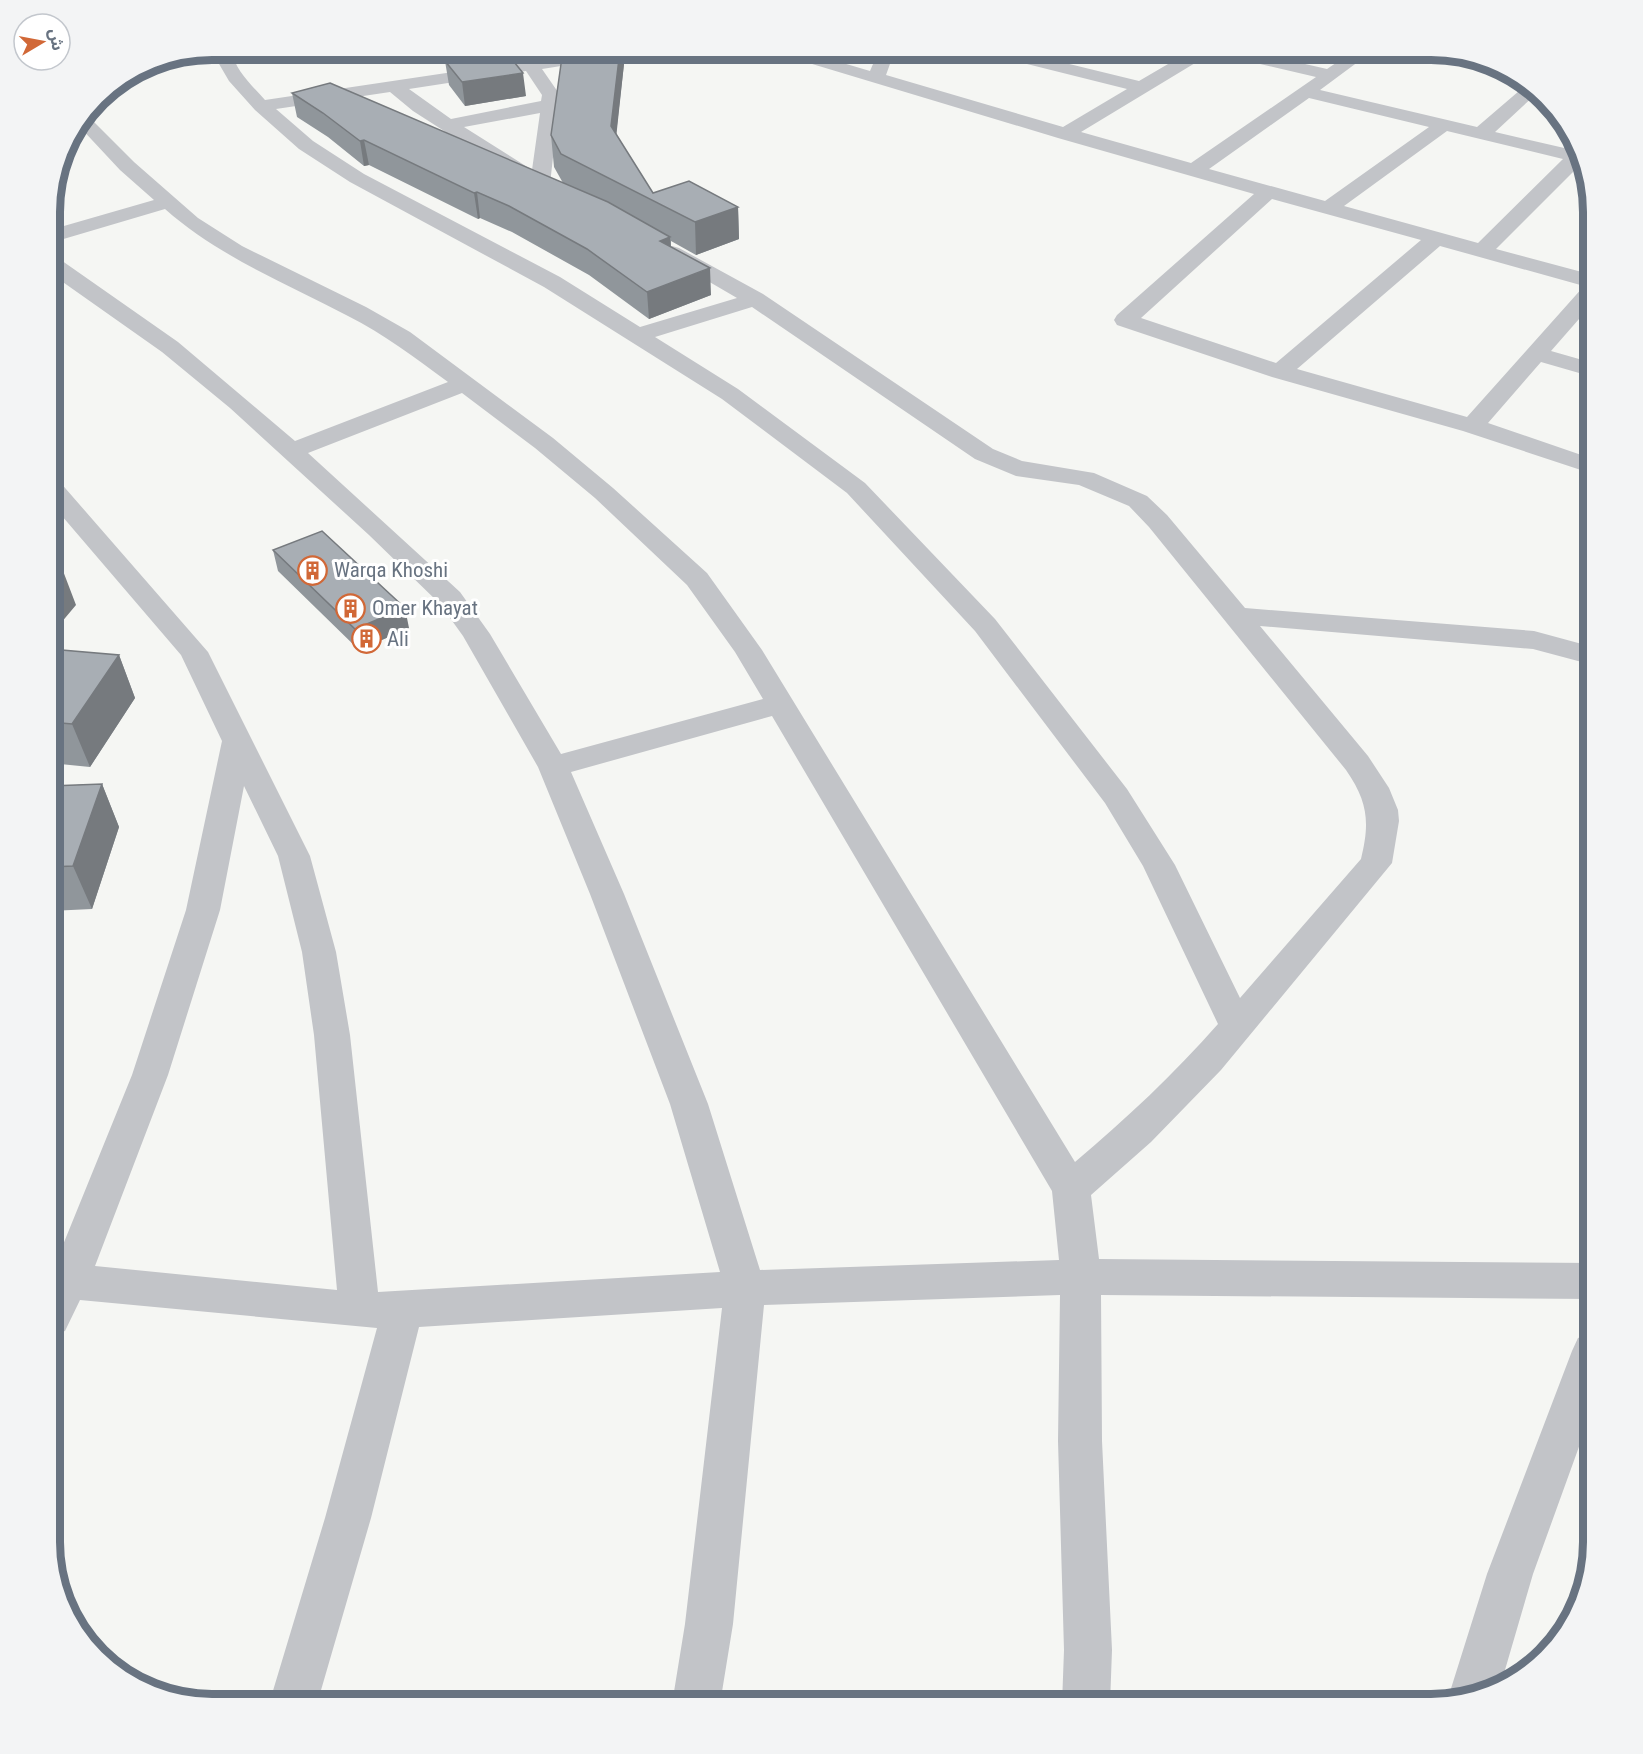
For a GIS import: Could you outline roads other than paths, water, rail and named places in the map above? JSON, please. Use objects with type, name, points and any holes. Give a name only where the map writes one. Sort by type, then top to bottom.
[{"type":"street","points":[[226,60],[236,77],[261,106],[306,145],[357,178],[552,282],[730,394],[856,488],[985,625],[1122,806],[1159,865],[1236,1025]]},
{"type":"street","points":[[261,106],[567,60]]},
{"type":"street","points":[[830,60],[876,78],[1065,134],[1583,279]]},
{"type":"street","points":[[876,78],[883,60]]},
{"type":"street","points":[[1033,60],[1140,87]]},
{"type":"street","points":[[1065,134],[1187,60]]},
{"type":"street","points":[[1266,60],[1331,75]]},
{"type":"street","points":[[1194,170],[1352,60]]},
{"type":"street","points":[[531,66],[551,94],[540,184]]},
{"type":"street","points":[[394,86],[419,107],[540,184],[559,193]]},
{"type":"street","points":[[1306,92],[1571,153]]},
{"type":"street","points":[[1482,134],[1526,94]]},
{"type":"street","points":[[448,125],[550,105]]},
{"type":"street","points":[[87,125],[127,166],[191,222],[235,250],[358,312],[402,337],[544,443],[697,579],[748,650],[1071,1189],[1081,1277],[1080,1441],[1088,1650],[1086,1694]]},
{"type":"street","points":[[1329,208],[1444,125]]},
{"type":"street","points":[[1482,251],[1573,161]]},
{"type":"street","points":[[1269,191],[1125,320],[1280,372],[1473,426],[1583,464]]},
{"type":"street","points":[[60,234],[168,202]]},
{"type":"street","points":[[1280,372],[1436,238]]},
{"type":"street","points":[[657,244],[755,299],[984,454],[1016,468],[1085,478],[1138,501],[1158,521],[1357,763],[1374,787],[1382,807],[1384,833],[1376,863],[1208,1060],[1138,1131],[1071,1189]]},
{"type":"street","points":[[60,269],[170,347],[291,451],[450,598],[476,634],[512,693],[553,767],[607,894],[689,1104],[745,1288],[709,1623],[698,1694]]},
{"type":"street","points":[[635,336],[755,299]]},
{"type":"street","points":[[1473,426],[1583,301]]},
{"type":"street","points":[[1537,354],[1583,367]]},
{"type":"street","points":[[291,451],[464,384]]},
{"type":"street","points":[[60,498],[194,652],[294,856],[319,952],[332,1035],[359,1310]]},
{"type":"street","points":[[1235,616],[1534,640],[1583,653]]},
{"type":"street","points":[[553,767],[780,704]]},
{"type":"street","points":[[60,1278],[150,1075],[203,910],[237,741]]},
{"type":"street","points":[[60,1280],[359,1310],[403,1310],[745,1288],[1081,1277],[1583,1281]]},
{"type":"street","points":[[296,1694],[348,1518],[403,1310]]},
{"type":"street","points":[[1475,1687],[1510,1574],[1583,1378]]},
{"type":"place","name":"Warqa Khoshi","points":[[313,570]]},
{"type":"place","name":"Omer Khayat","points":[[351,608]]},
{"type":"place","name":"Ali","points":[[366,639]]}]
